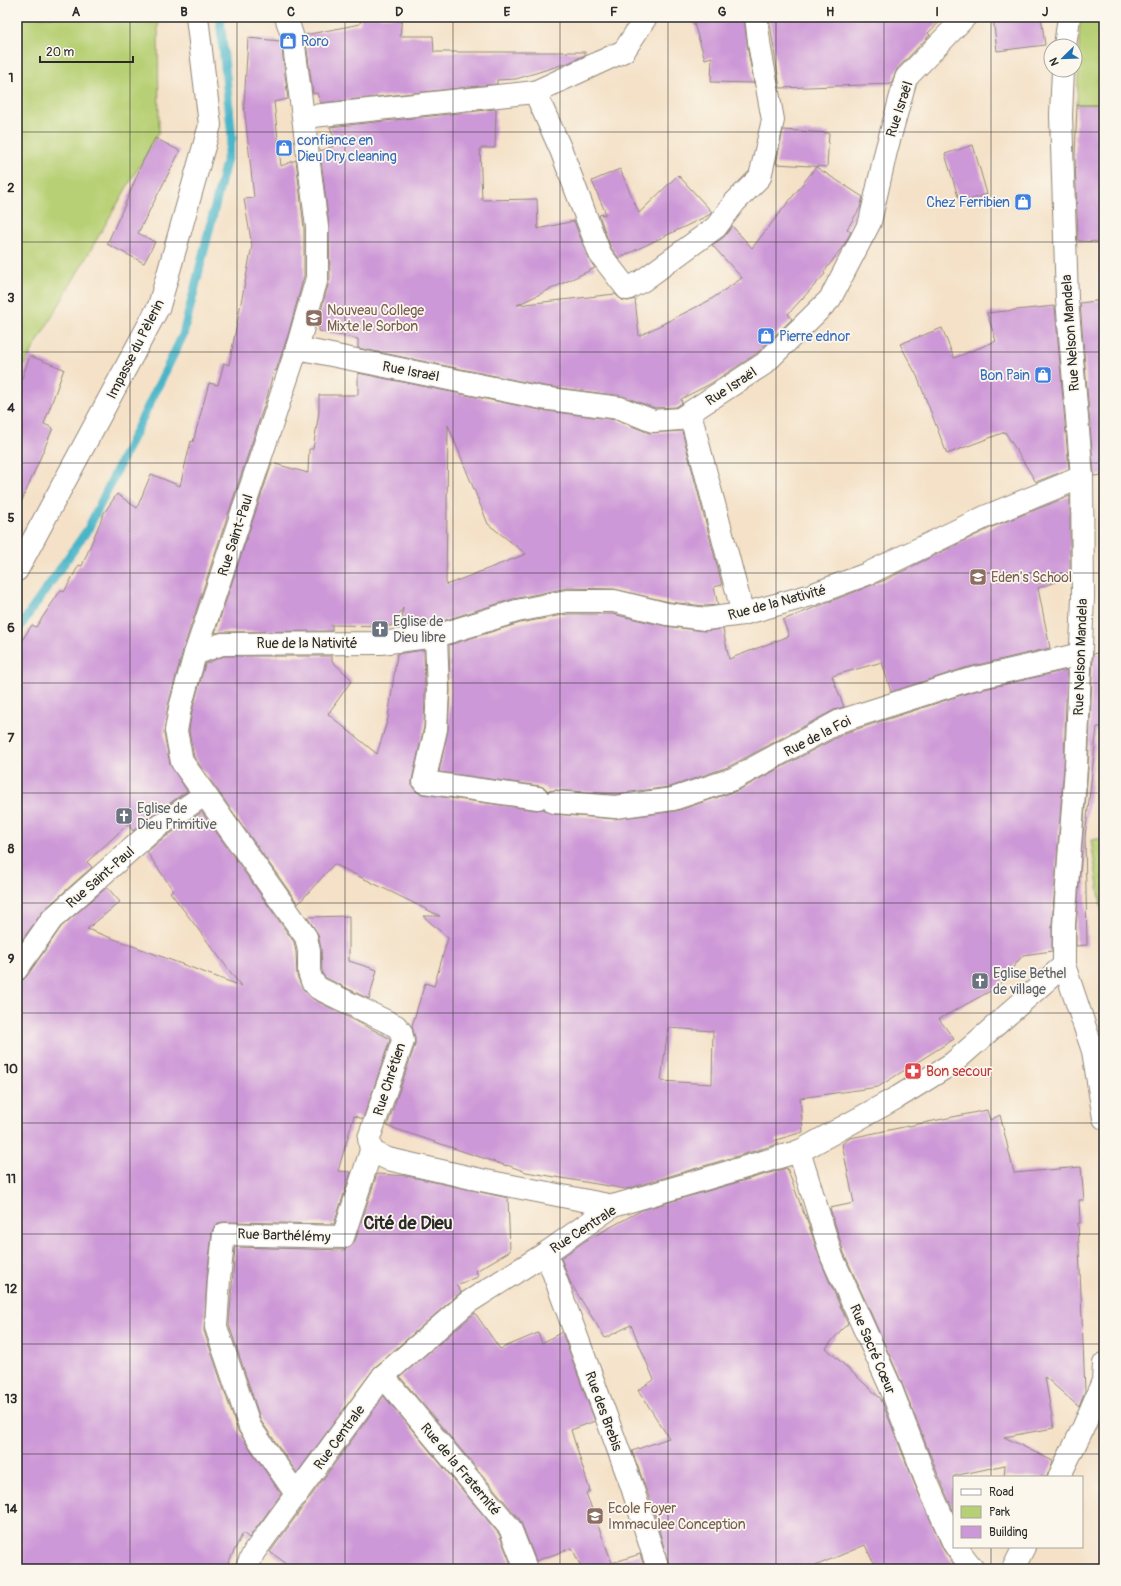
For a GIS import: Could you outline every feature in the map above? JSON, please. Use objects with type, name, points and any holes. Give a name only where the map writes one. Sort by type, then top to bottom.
[{"type":"street","name":"Impasse du Pèlerin","points":[[17,570],[159,306],[210,125],[197,17]]},
{"type":"street","name":"Rue Saint-Paul","points":[[17,969],[52,919],[153,830],[204,795],[182,762],[176,731],[180,708],[195,654],[297,348],[317,278],[317,227],[304,117],[293,38],[286,17]]},
{"type":"street","points":[[304,117],[535,92],[624,51],[646,17]]},
{"type":"street","points":[[535,92],[561,150],[600,254],[627,289],[642,281],[716,226],[734,202],[760,177],[773,120],[760,49],[756,17]]},
{"type":"street","name":"Rue Israël","points":[[297,348],[542,398],[620,408],[653,421],[680,419],[764,364],[830,299],[870,222],[886,151],[906,78],[965,17]]},
{"type":"street","points":[[1066,38],[1069,17]]},
{"type":"street","name":"Rue Nelson Mandela","points":[[1063,78],[1061,116],[1067,300],[1082,477],[1083,597],[1076,767],[1064,925],[1064,965],[1093,1050],[1104,1118]]},
{"type":"street","points":[[690,413],[743,614]]},
{"type":"street","name":"Rue de la Nativité","points":[[195,654],[222,644],[381,642],[436,636],[517,612],[567,601],[614,601],[667,614],[705,619],[743,614],[811,595],[867,574],[988,516],[1082,477]]},
{"type":"street","name":"Rue de la Foi","points":[[436,636],[438,690],[436,729],[424,782],[546,800],[615,807],[674,799],[733,779],[840,721],[968,680],[1081,654]]},
{"type":"street","name":"Rue Chrétien","points":[[204,795],[306,937],[309,950],[309,972],[312,981],[318,988],[396,1026],[401,1032],[403,1041],[369,1138],[371,1151]]},
{"type":"street","name":"Rue Centrale","points":[[246,1569],[254,1552],[383,1376],[467,1303],[546,1253],[614,1206],[799,1151],[898,1098],[953,1063],[1064,965]]},
{"type":"street","points":[[371,1151],[388,1159],[481,1180],[614,1206]]},
{"type":"street","name":"Rue Barthélémy","points":[[297,1495],[250,1427],[216,1327],[224,1234],[343,1237],[371,1151]]},
{"type":"street","name":"Rue Sacré Cœur","points":[[799,1151],[832,1257],[890,1386],[926,1480],[953,1542]]},
{"type":"street","name":"Rue des Brebis","points":[[546,1253],[631,1484],[658,1569]]},
{"type":"street","points":[[1059,1476],[1084,1426],[1103,1381],[1104,1364]]},
{"type":"street","name":"Rue de la Fraternité","points":[[383,1376],[510,1528],[526,1569]]},
{"type":"street","points":[[957,1548],[973,1569]]},
{"type":"street","points":[[1012,1569],[1023,1548]]},
{"type":"green space","points":[[17,17],[158,17],[159,132],[17,377]]},
{"type":"green space","points":[[1080,17],[1104,17],[1104,105],[1077,105],[1078,78],[1083,78],[1083,38],[1079,38]]},
{"type":"green space","points":[[1104,838],[1104,926],[1091,840]]},
{"type":"building","points":[[361,17],[402,17],[400,36],[433,36],[434,52],[585,52],[585,55],[568,63],[516,79],[497,80],[497,84],[321,103],[317,93],[313,94],[305,35],[360,24]]},
{"type":"building","points":[[692,17],[744,17],[754,83],[711,82],[712,57],[705,59]]},
{"type":"building","points":[[769,17],[945,17],[928,33],[930,35],[897,69],[891,84],[780,88]]},
{"type":"building","points":[[993,17],[1041,17],[1044,38],[1043,45],[997,51]]},
{"type":"building","points":[[248,38],[281,41],[288,99],[274,102],[281,166],[296,160],[304,228],[304,276],[288,335],[276,371],[274,370],[267,397],[183,650],[168,706],[164,733],[170,764],[187,791],[133,831],[128,824],[87,862],[92,867],[44,910],[17,947],[17,648],[32,625],[36,627],[61,590],[64,592],[79,565],[82,566],[104,513],[117,494],[137,508],[151,474],[180,486],[191,441],[193,442],[209,383],[218,385],[224,363],[229,365],[252,246],[244,199],[254,198],[244,105]]},
{"type":"building","points":[[1077,105],[1104,105],[1104,242],[1078,241],[1075,157]]},
{"type":"building","points":[[496,109],[495,148],[480,148],[482,200],[537,199],[538,229],[574,221],[588,258],[595,268],[517,305],[615,294],[622,300],[628,301],[635,299],[639,336],[710,300],[742,278],[712,245],[724,237],[732,226],[752,248],[816,167],[863,197],[860,208],[847,229],[851,232],[844,245],[824,272],[825,274],[788,314],[792,319],[756,354],[710,384],[681,399],[682,403],[676,407],[655,408],[622,396],[544,386],[358,348],[358,339],[319,331],[319,318],[330,278],[329,226],[320,151],[337,145],[330,127]]},
{"type":"building","points":[[783,130],[829,133],[827,167],[776,164]]},
{"type":"building","points":[[155,138],[180,151],[138,233],[155,242],[144,263],[107,244],[142,163]]},
{"type":"building","points":[[973,145],[987,194],[960,203],[945,154]]},
{"type":"building","points":[[620,169],[639,213],[678,175],[712,212],[709,215],[619,258],[611,248],[599,215],[606,214],[592,181]]},
{"type":"building","points":[[1104,300],[1104,475],[1094,476],[1080,303]]},
{"type":"building","points":[[1055,306],[1069,469],[1036,482],[1005,432],[947,454],[917,376],[900,344],[942,328],[954,358],[996,341],[987,313]]},
{"type":"building","points":[[30,356],[64,369],[44,424],[53,428],[18,510],[17,392]]},
{"type":"building","points":[[358,373],[540,410],[617,420],[649,433],[682,431],[722,585],[714,587],[718,605],[705,606],[669,602],[614,589],[567,588],[513,599],[433,624],[401,628],[403,608],[391,626],[332,625],[332,631],[215,633],[272,463],[308,473],[309,449],[313,449],[319,412],[319,395],[358,395]],"holes":[[[448,425],[488,524],[526,554],[446,585]]]},
{"type":"building","points":[[1070,496],[1070,577],[1038,588],[1050,648],[965,668],[891,692],[882,662],[832,676],[844,707],[834,710],[728,767],[670,787],[615,794],[555,790],[548,791],[540,786],[439,772],[448,730],[450,691],[449,645],[520,623],[568,614],[612,614],[665,626],[704,631],[723,629],[729,659],[789,636],[783,620],[885,580],[992,527]]},
{"type":"building","points":[[424,650],[424,727],[412,780],[412,786],[416,791],[422,794],[536,810],[544,809],[553,814],[614,819],[677,811],[739,790],[845,733],[971,692],[1067,670],[1064,766],[1052,924],[1052,951],[1023,955],[996,988],[939,1019],[954,1039],[878,1087],[800,1098],[803,1132],[776,1140],[778,1144],[626,1189],[526,1172],[387,1126],[415,1045],[412,1026],[425,983],[434,986],[448,938],[423,916],[440,916],[334,864],[298,904],[194,757],[189,731],[192,711],[205,664],[224,656],[332,656],[332,661],[352,680],[328,714],[377,754],[388,718],[397,654]],"holes":[[[668,1028],[713,1031],[712,1084],[661,1081]]]},
{"type":"building","points":[[1104,651],[1104,727],[1097,727],[1085,837],[1087,945],[1076,946],[1076,925],[1088,768],[1093,654]]},
{"type":"building","points":[[202,812],[294,942],[297,976],[303,989],[313,999],[389,1038],[390,1040],[363,1119],[354,1116],[338,1171],[351,1172],[334,1224],[224,1222],[218,1223],[212,1232],[207,1278],[204,1331],[238,1431],[281,1494],[249,1538],[243,1533],[225,1569],[17,1569],[17,981],[23,980],[27,976],[61,927],[107,887],[120,902],[87,929],[241,986],[170,892],[173,890],[147,852],[161,840]]},
{"type":"building","points":[[349,916],[349,961],[377,970],[369,999],[326,978],[323,975],[318,934],[307,917]]},
{"type":"building","points":[[987,1110],[990,1120],[1000,1115],[1014,1173],[1081,1167],[1084,1200],[1079,1200],[1080,1223],[1078,1223],[1085,1391],[1079,1407],[1045,1377],[1054,1428],[1004,1437],[1053,1461],[1047,1476],[1004,1476],[1005,1465],[953,1476],[953,1511],[901,1381],[844,1253],[830,1208],[854,1203],[842,1144],[850,1138]]},
{"type":"building","points":[[787,1168],[805,1214],[821,1262],[848,1324],[826,1348],[881,1399],[915,1485],[943,1549],[954,1565],[954,1569],[879,1569],[871,1558],[865,1545],[808,1569],[670,1569],[652,1505],[632,1451],[669,1438],[638,1390],[654,1380],[631,1325],[605,1338],[570,1282],[561,1258],[585,1241],[642,1210]]},
{"type":"building","points":[[377,1174],[407,1176],[508,1198],[510,1251],[476,1271],[478,1277],[456,1285],[461,1292],[375,1367],[297,1473],[261,1421],[229,1325],[235,1247],[343,1250],[350,1247],[355,1241]]},
{"type":"building","points":[[475,1313],[500,1349],[538,1333],[542,1343],[562,1332],[595,1421],[571,1430],[590,1491],[586,1493],[612,1563],[640,1554],[645,1569],[582,1569],[572,1548],[536,1561],[520,1520],[400,1377]]},
{"type":"building","points":[[384,1396],[499,1534],[513,1569],[294,1569],[270,1552]]},
{"type":"waterway","points":[[17,631],[88,529],[183,335],[232,138],[220,17]]},
{"type":"place","name":"Roro","points":[[288,41]]},
{"type":"place","name":"confiance en Dieu Dry cleaning","points":[[284,148]]},
{"type":"place","name":"Chez Ferribien","points":[[1023,202]]},
{"type":"place","name":"Nouveau College Mixte le Sorbon","points":[[314,318]]},
{"type":"place","name":"Pierre ednor","points":[[766,336]]},
{"type":"place","name":"Bon Pain","points":[[1043,375]]},
{"type":"place","name":"Eden's School","points":[[978,577]]},
{"type":"place","name":"Eglise de Dieu libre","points":[[380,629]]},
{"type":"place","name":"Eglise de Dieu Primitive","points":[[124,816]]},
{"type":"place","name":"Eglise Bethel de village","points":[[980,981]]},
{"type":"place","name":"Bon secour","points":[[913,1071]]},
{"type":"place","name":"Ecole Foyer Immaculee Conception","points":[[595,1516]]},
{"type":"district","name":"Cité de Dieu","points":[[408,1223]]}]
